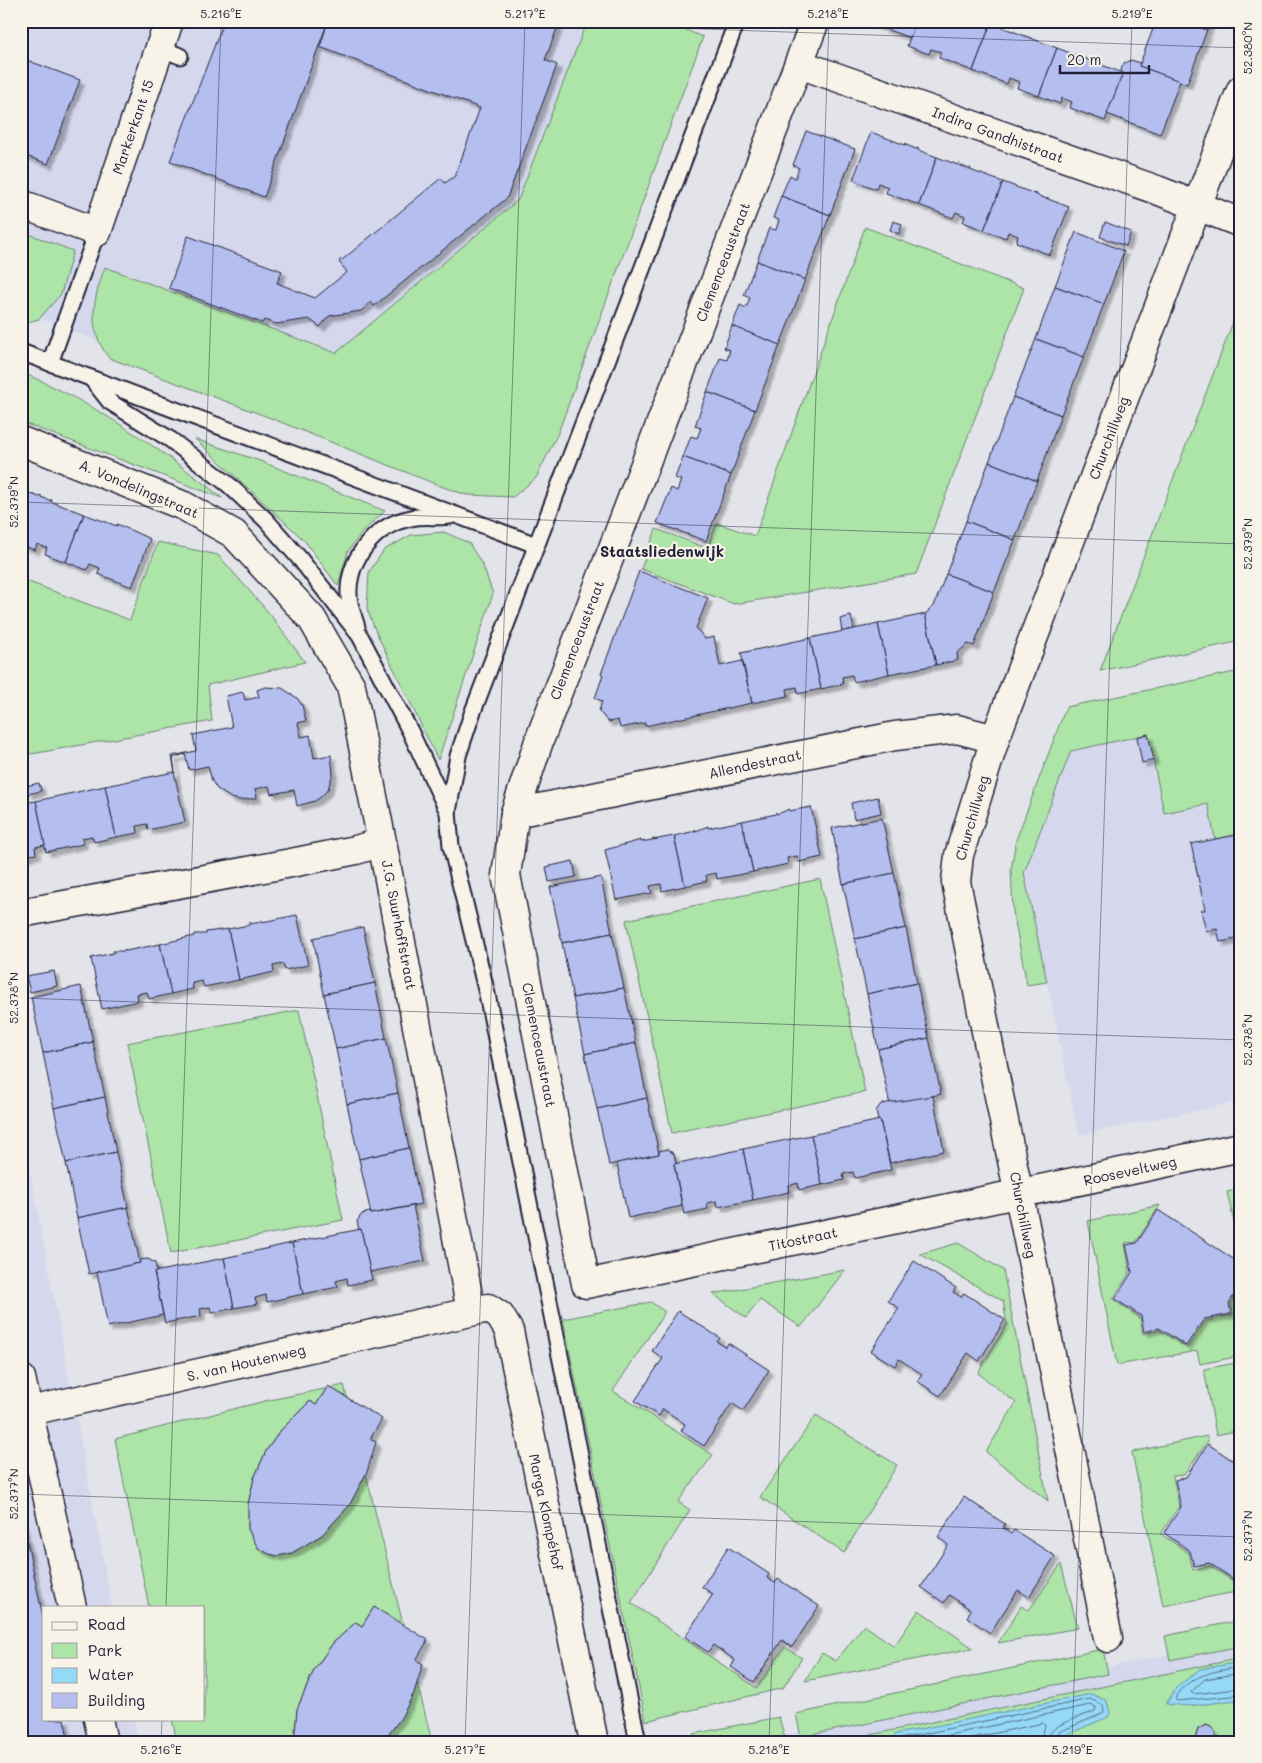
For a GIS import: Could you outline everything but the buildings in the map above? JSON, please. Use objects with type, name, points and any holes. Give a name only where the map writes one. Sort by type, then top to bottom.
[{"type":"street","name":"Markerkant 15","points":[[97,232],[170,52],[169,21]]},
{"type":"street","name":"Clemenceaustraat","points":[[586,1284],[506,875],[515,813],[558,690],[815,21]]},
{"type":"street","name":"Indira Gandhistraat","points":[[800,64],[1241,223]]},
{"type":"street","name":"Churchillweg","points":[[1108,1638],[956,882],[959,855],[995,739],[1241,90]]},
{"type":"street","points":[[21,204],[97,232]]},
{"type":"street","name":"A. Vondelingstraat","points":[[21,441],[184,506],[234,534],[312,619],[351,686],[382,842]]},
{"type":"street","name":"Allendestraat","points":[[515,813],[895,736],[957,729],[995,739]]},
{"type":"street","name":"J.G. Suurhoffstraat","points":[[21,913],[291,863],[356,850],[382,842],[471,1311]]},
{"type":"street","name":"Rooseveltweg","points":[[1019,1194],[1241,1147]]},
{"type":"street","name":"Titostraat","points":[[586,1284],[1019,1194]]},
{"type":"street","name":"Marga Klompéhof","points":[[471,1311],[488,1308],[500,1316],[509,1331],[594,1742]]},
{"type":"street","name":"S. van Houtenweg","points":[[25,1413],[471,1311]]},
{"type":"street","points":[[21,1378],[25,1413],[72,1606]]},
{"type":"street","points":[[98,1720],[103,1742]]},
{"type":"lane","points":[[638,1742],[487,994],[451,846],[448,812],[458,756],[536,545],[737,21]]},
{"type":"lane","points":[[50,363],[97,232]]},
{"type":"lane","points":[[21,352],[536,545]]},
{"type":"lane","points":[[91,378],[110,402],[171,440],[229,485],[266,520],[300,559],[360,636]]},
{"type":"lane","points":[[448,812],[410,731],[360,636],[350,606],[350,586],[354,567],[369,542],[383,529],[401,520],[420,516],[456,515]]},
{"type":"shaded area","points":[[21,21],[661,21],[492,498],[21,311]]},
{"type":"shaded area","points":[[1241,671],[1241,1101],[1079,1135],[1024,873],[1089,702]]},
{"type":"shaded area","points":[[21,1123],[112,1606],[42,1606],[42,1720],[134,1720],[138,1742],[21,1742]]},
{"type":"shaded area","points":[[1241,1639],[1241,1742],[752,1742]]},
{"type":"green space","points":[[587,21],[663,21],[703,37],[558,433],[536,478],[513,497],[467,495],[443,487],[268,417],[109,358],[97,336],[94,325],[97,291],[105,267],[336,353],[518,200]]},
{"type":"green space","points":[[865,227],[1024,288],[916,574],[734,604],[641,569],[656,529],[707,548],[717,523],[755,536]]},
{"type":"green space","points":[[21,231],[73,251],[61,294],[39,319],[21,324]]},
{"type":"green space","points":[[1241,301],[1241,641],[1100,671]]},
{"type":"green space","points":[[21,372],[48,384],[126,428],[222,498],[21,422]]},
{"type":"green space","points":[[195,439],[260,461],[385,511],[363,531],[348,551],[338,586],[304,540]]},
{"type":"green space","points":[[444,532],[469,543],[483,566],[493,594],[438,760],[376,632],[367,609],[369,572],[384,550],[411,535]]},
{"type":"green space","points":[[158,542],[218,555],[269,613],[305,662],[208,685],[212,721],[32,754],[21,750],[21,579],[130,620]]},
{"type":"green space","points":[[1235,672],[1241,700],[1241,834],[1215,839],[1208,804],[1164,813],[1148,734],[1071,751],[1024,873],[1047,982],[1027,985],[1013,911],[1011,870],[1016,840],[1066,707]]},
{"type":"green space","points":[[820,879],[865,1092],[672,1133],[626,920]]},
{"type":"green space","points":[[299,1010],[343,1220],[171,1253],[127,1043]]},
{"type":"green space","points":[[1241,1189],[1241,1252],[1227,1192]]},
{"type":"green space","points":[[1160,1205],[1136,1242],[1125,1243],[1130,1272],[1113,1299],[1140,1318],[1143,1334],[1159,1330],[1187,1348],[1205,1321],[1233,1315],[1231,1303],[1241,1288],[1241,1356],[1200,1364],[1197,1351],[1117,1365],[1088,1221]]},
{"type":"green space","points":[[958,1243],[1003,1270],[1048,1501],[986,1452],[1016,1403],[978,1373],[1007,1324],[1003,1301],[920,1254]]},
{"type":"green space","points":[[845,1270],[801,1327],[760,1300],[746,1318],[713,1294]]},
{"type":"green space","points":[[651,1302],[665,1312],[613,1391],[713,1455],[678,1502],[690,1510],[631,1603],[757,1688],[785,1647],[802,1658],[783,1688],[646,1721],[563,1319]]},
{"type":"green space","points":[[1241,1362],[1241,1430],[1216,1435],[1204,1369]]},
{"type":"green space","points":[[344,1385],[432,1742],[177,1742],[172,1720],[205,1720],[205,1606],[149,1606],[115,1439],[265,1401]]},
{"type":"green space","points":[[816,1415],[897,1465],[844,1553],[760,1497]]},
{"type":"green space","points":[[1207,1436],[1208,1441],[1184,1475],[1173,1476],[1179,1506],[1161,1534],[1189,1553],[1193,1570],[1210,1566],[1237,1583],[1241,1578],[1241,1591],[1163,1606],[1132,1452]]},
{"type":"green space","points":[[1061,1564],[1078,1628],[998,1643],[1021,1606],[1029,1610]]},
{"type":"green space","points":[[919,1610],[973,1648],[805,1681],[822,1653],[836,1661],[864,1625],[894,1646]]},
{"type":"green space","points":[[1241,1620],[1241,1646],[1170,1660],[1165,1636]]},
{"type":"green space","points":[[1103,1649],[1108,1674],[801,1737],[796,1714]]},
{"type":"green space","points":[[1241,1658],[1241,1742],[836,1742]]},
{"type":"green space","points":[[779,1717],[786,1742],[695,1742],[693,1734]]},
{"type":"water","points":[[1241,1662],[1241,1693],[1236,1700],[1190,1706],[1166,1704],[1176,1688],[1200,1669]]},
{"type":"water","points":[[1091,1694],[1107,1701],[1110,1713],[1108,1717],[1061,1737],[1057,1742],[889,1742],[896,1734]]},
{"type":"district","name":"Staatsliedenwijk","points":[[662,552]]}]
